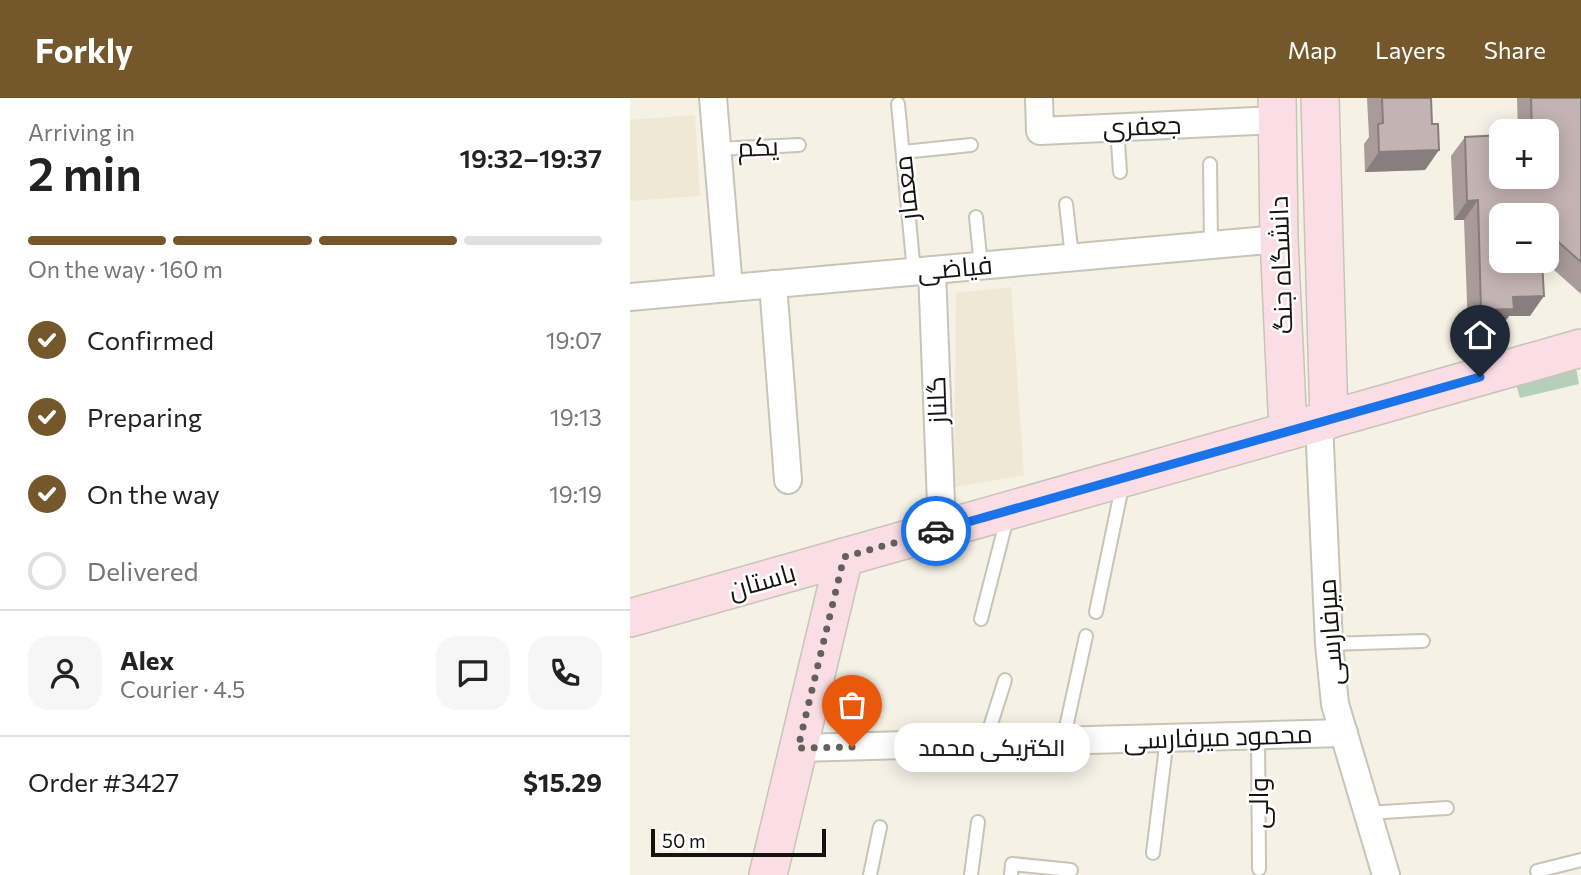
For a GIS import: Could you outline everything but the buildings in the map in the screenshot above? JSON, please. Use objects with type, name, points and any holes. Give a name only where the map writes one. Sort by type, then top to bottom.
[{"type":"main road","name":"دانشگاه جنگ","points":[[1312,424],[1320,98]]},
{"type":"main road","name":"دانشگاه جنگ","points":[[1277,109],[1279,239],[1312,424]]},
{"type":"main road","name":"باستان","points":[[630,618],[1581,348]]},
{"type":"main road","points":[[768,875],[844,557]]},
{"type":"street","points":[[713,98],[729,288]]},
{"type":"street","name":"جعفری","points":[[1038,98],[1040,131],[1116,127],[1277,109]]},
{"type":"street","name":"فیاضی","points":[[630,297],[1279,239]]},
{"type":"street","name":"گلناز","points":[[923,271],[942,530]]},
{"type":"street","points":[[774,284],[788,480]]},
{"type":"street","name":"میرفارسی","points":[[1312,424],[1335,704],[1386,875]]},
{"type":"street","name":"محمود میرفارسی","points":[[798,748],[1344,733]]},
{"type":"lane","name":"معمار","points":[[898,104],[903,152],[923,271]]},
{"type":"lane","points":[[1116,127],[1120,172]]},
{"type":"lane","name":"یکم","points":[[717,149],[799,145]]},
{"type":"lane","points":[[903,152],[971,145]]},
{"type":"lane","points":[[1210,164],[1211,245]]},
{"type":"lane","points":[[1066,204],[1072,257]]},
{"type":"lane","points":[[976,217],[981,266]]},
{"type":"lane","points":[[1096,612],[1124,478]]},
{"type":"lane","points":[[981,618],[1008,511]]},
{"type":"lane","points":[[1063,741],[1086,636]]},
{"type":"lane","points":[[1329,644],[1423,641]]},
{"type":"lane","points":[[985,744],[1005,680]]},
{"type":"lane","name":"والی","points":[[1258,736],[1259,869]]},
{"type":"lane","points":[[1153,853],[1167,738]]},
{"type":"lane","points":[[1367,813],[1447,808]]},
{"type":"lane","points":[[971,875],[978,822]]},
{"type":"lane","points":[[870,875],[880,827]]},
{"type":"lane","points":[[1537,871],[1581,860]]},
{"type":"lane","points":[[1011,875],[1012,864],[1071,870]]},
{"type":"shaded area","points":[[695,115],[700,196],[630,201],[630,120]]},
{"type":"shaded area","points":[[1011,287],[1024,475],[954,487],[956,293]]},
{"type":"green space","points":[[1576,368],[1579,384],[1520,398],[1516,384]]},
{"type":"way so far","points":[[852,747],[798,748],[844,557],[936,531]]},
{"type":"place","name":"الکتریکی محمد","points":[[852,747]]},
{"type":"route","points":[[936,531],[1480,377]]}]
